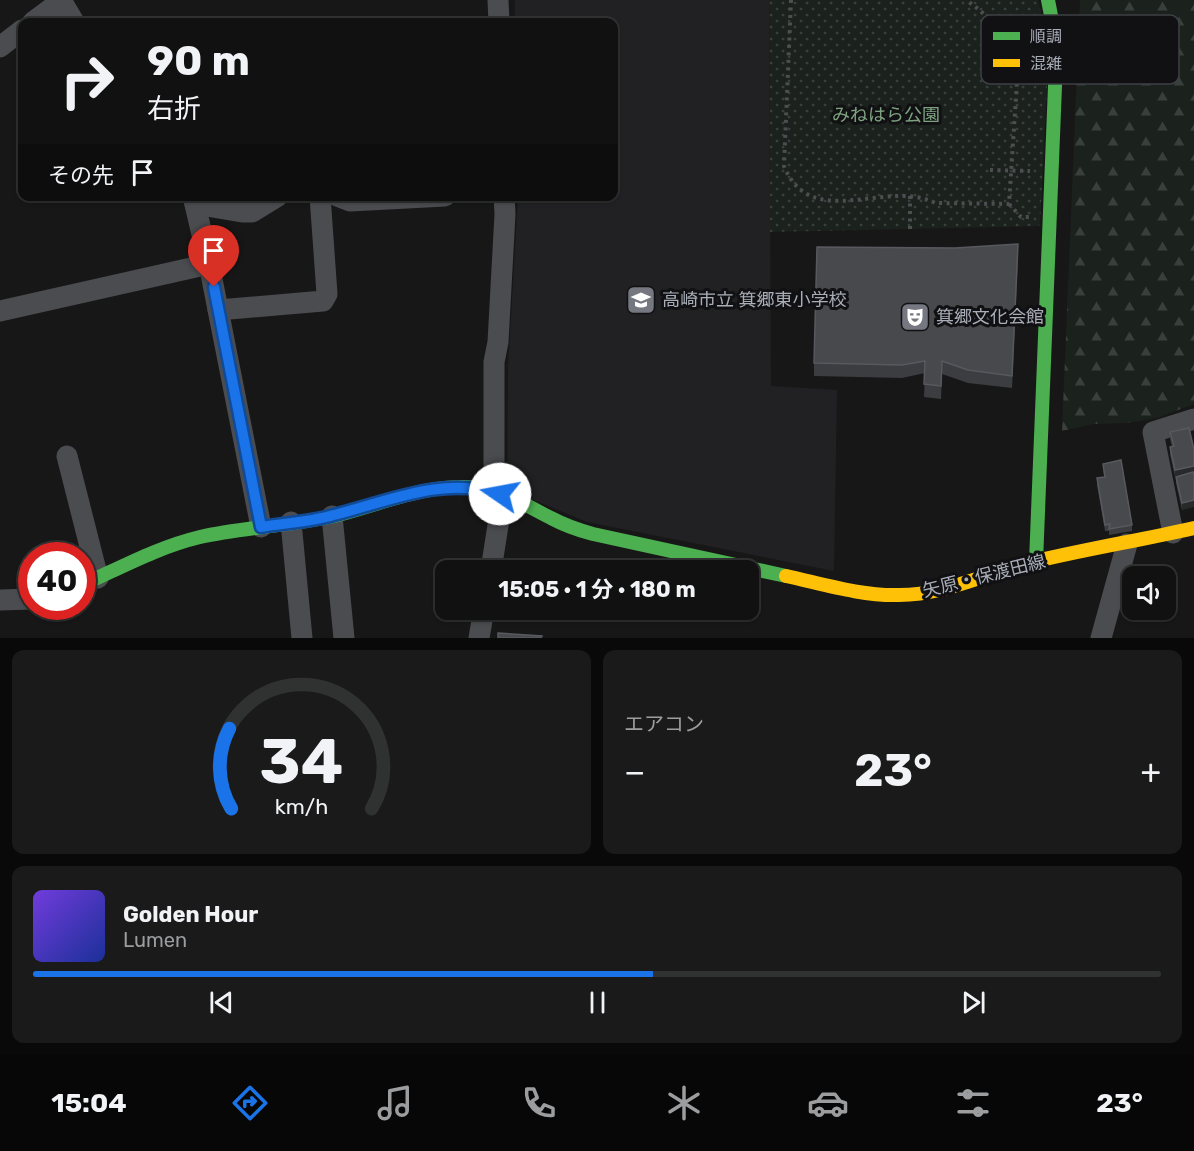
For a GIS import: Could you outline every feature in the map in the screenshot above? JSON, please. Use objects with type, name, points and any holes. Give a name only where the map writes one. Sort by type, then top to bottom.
[{"type":"street","points":[[498,0],[499,18]]},
{"type":"street","points":[[1048,0],[1051,15]]},
{"type":"street","points":[[38,18],[61,1],[72,18]]},
{"type":"street","points":[[0,47],[18,33]]},
{"type":"street","points":[[1036,562],[1055,84]]},
{"type":"street","points":[[194,201],[209,264],[261,527]]},
{"type":"street","points":[[198,201],[242,212],[252,212],[270,201]]},
{"type":"street","points":[[218,310],[323,300],[327,294],[320,201]]},
{"type":"street","points":[[493,560],[499,519],[500,494],[494,473],[494,362],[498,342],[504,201]]},
{"type":"street","points":[[0,311],[209,264]]},
{"type":"street","points":[[1184,530],[1153,432],[1194,419]]},
{"type":"street","points":[[67,456],[83,542]]},
{"type":"street","name":"矢原・保渡田線","points":[[96,579],[151,554],[199,538],[332,516],[406,493],[459,487],[482,488],[500,494],[562,524],[593,534],[843,589],[881,595],[906,595],[932,591],[1036,562],[1184,530]]},
{"type":"street","points":[[332,516],[344,638]]},
{"type":"street","points":[[291,522],[302,638]]},
{"type":"street","points":[[1101,638],[1127,544]]},
{"type":"street","points":[[0,600],[18,599]]},
{"type":"street","points":[[479,638],[482,620]]},
{"type":"path","points":[[791,0],[784,166],[789,178],[806,193],[819,200],[860,201],[880,196],[910,196],[924,198],[935,203],[1009,204],[1017,84]]},
{"type":"path","points":[[966,0],[986,15]]},
{"type":"path","points":[[990,170],[1011,170]]},
{"type":"path","points":[[910,196],[910,233]]},
{"type":"shaded area","name":"高崎市立 箕郷東小学校","points":[[515,0],[769,0],[771,386],[837,390],[834,571],[587,522],[507,489],[508,369],[518,201],[618,201],[618,18],[515,18]]},
{"type":"green space","name":"みねはら公園","points":[[769,0],[1038,0],[1042,15],[981,15],[981,84],[1047,84],[1040,226],[770,232]]},
{"type":"green space","points":[[1080,0],[1194,0],[1194,404],[1157,418],[1127,423],[1093,424],[1062,431],[1076,84],[1179,84],[1179,15],[1079,15]]},
{"type":"building","name":"箕郷文化会館","points":[[1018,244],[1012,376],[968,370],[942,361],[941,386],[924,384],[925,361],[902,365],[814,363],[817,247],[955,248]]},
{"type":"building","points":[[1189,428],[1194,450],[1194,466],[1175,470],[1170,447],[1174,446],[1170,432]]},
{"type":"building","points":[[1121,460],[1132,525],[1109,529],[1110,524],[1105,525],[1097,478],[1105,477],[1103,464]]},
{"type":"building","points":[[1193,472],[1194,500],[1182,503],[1176,477]]},
{"type":"building","points":[[498,633],[542,636],[541,638],[498,638]]},
{"type":"traffic: fast","points":[[1048,0],[1051,15]]},
{"type":"traffic: fast","points":[[1036,562],[1055,84]]},
{"type":"traffic: fast","points":[[96,579],[184,541],[233,531],[334,516],[406,495],[461,487],[499,492],[561,523],[593,534],[786,576]]},
{"type":"traffic: slow","points":[[786,576],[871,594],[915,594],[947,588],[1045,559],[1194,528]]},
{"type":"place","name":"高崎市立 箕郷東小学校","points":[[641,300]]},
{"type":"place","name":"箕郷文化会館","points":[[915,317]]},
{"type":"route","points":[[214,287],[261,527],[332,516],[406,493],[430,489],[482,488],[500,494]]}]
